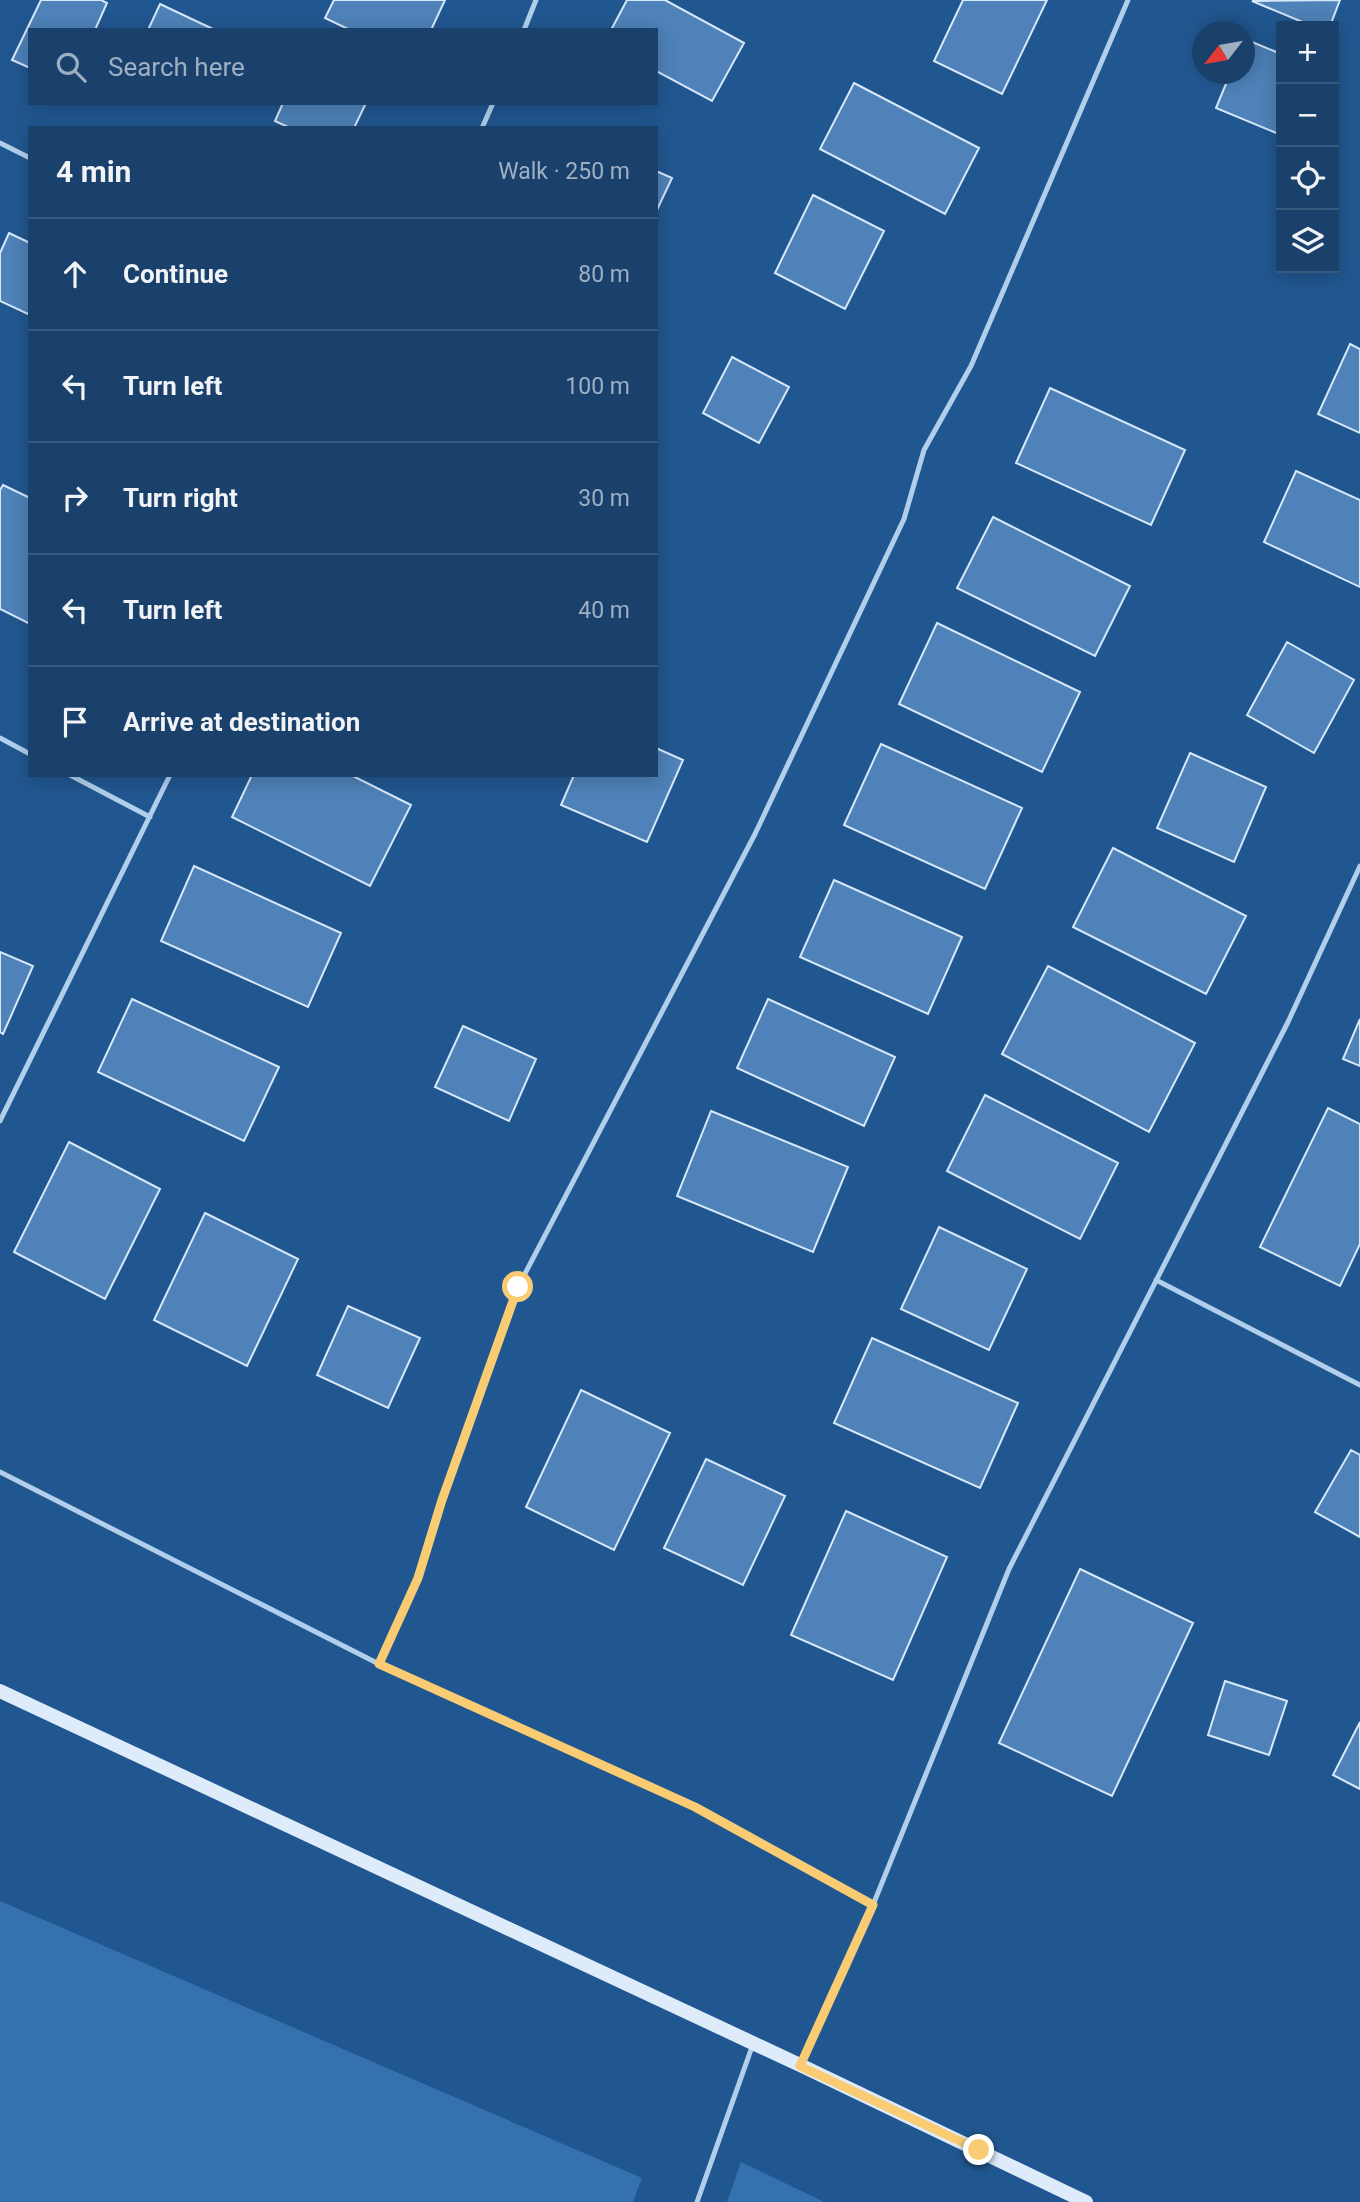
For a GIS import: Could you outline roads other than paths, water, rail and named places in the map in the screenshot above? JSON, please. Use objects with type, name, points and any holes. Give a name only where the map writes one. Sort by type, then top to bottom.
[{"type":"main road","points":[[0,1691],[1086,2202]]},
{"type":"lane","points":[[525,28],[536,0]]},
{"type":"lane","points":[[379,1664],[418,1578],[442,1500],[518,1287],[755,834],[904,519],[924,450],[971,366],[1128,0]]},
{"type":"lane","points":[[483,126],[492,105]]},
{"type":"lane","points":[[0,143],[28,157]]},
{"type":"lane","points":[[0,738],[28,753]]},
{"type":"lane","points":[[75,777],[150,817]]},
{"type":"lane","points":[[0,1121],[169,777]]},
{"type":"lane","points":[[800,2066],[873,1905],[1009,1569],[1288,1022],[1360,866]]},
{"type":"lane","points":[[1156,1280],[1360,1385]]},
{"type":"lane","points":[[0,1472],[379,1664],[695,1807],[873,1905]]},
{"type":"lane","points":[[697,2202],[753,2043]]}]
